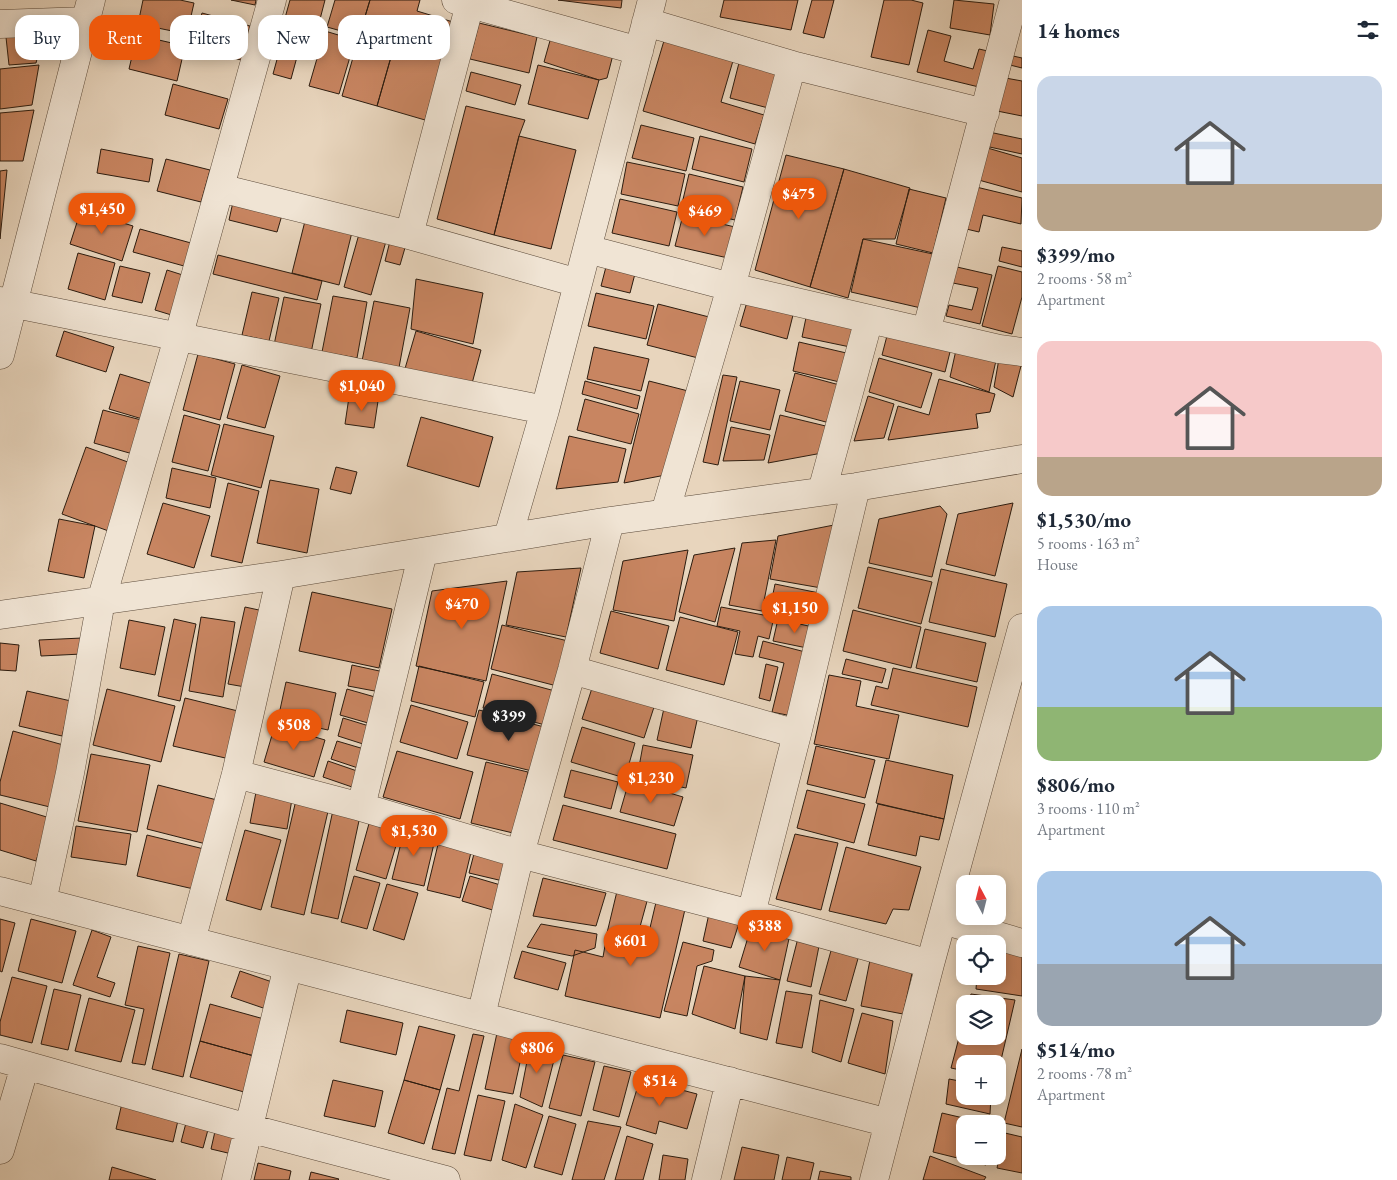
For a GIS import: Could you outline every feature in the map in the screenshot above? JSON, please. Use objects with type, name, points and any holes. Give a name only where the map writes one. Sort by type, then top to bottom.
[{"type":"street","points":[[42,902],[70,773],[101,601],[178,338],[272,0]]},
{"type":"street","points":[[926,332],[1014,0]]},
{"type":"street","points":[[409,235],[465,1],[639,51]]},
{"type":"street","points":[[0,24],[88,11],[7,303],[0,355]]},
{"type":"street","points":[[508,537],[545,410],[649,11],[792,65],[985,113]]},
{"type":"street","points":[[665,513],[731,287],[792,65]]},
{"type":"street","points":[[220,188],[409,235],[578,283]]},
{"type":"street","points":[[587,249],[731,287],[999,349],[1022,352]]},
{"type":"street","points":[[7,303],[545,410]]},
{"type":"street","points":[[822,491],[869,319]]},
{"type":"street","points":[[0,614],[281,575],[610,521],[856,487],[1022,459]]},
{"type":"street","points":[[751,914],[797,734],[856,487]]},
{"type":"street","points":[[481,1016],[520,854],[572,670],[610,521]]},
{"type":"street","points":[[361,807],[423,552]]},
{"type":"street","points":[[191,941],[236,774],[281,575]]},
{"type":"street","points":[[874,1180],[930,964],[1022,632]]},
{"type":"street","points":[[572,670],[797,734]]},
{"type":"street","points":[[236,774],[361,807],[520,854],[751,914],[930,964]]},
{"type":"street","points":[[0,891],[889,1123]]},
{"type":"street","points":[[943,920],[1022,943]]},
{"type":"street","points":[[236,1180],[288,966]]},
{"type":"street","points":[[0,1150],[12,1062],[248,1128],[446,1180]]},
{"type":"street","points":[[706,1180],[730,1081]]},
{"type":"building","points":[[143,0],[180,0],[194,3],[191,15],[170,15],[170,31],[160,28],[160,15],[140,15]]},
{"type":"building","points":[[231,0],[256,0],[255,5]]},
{"type":"building","points":[[290,0],[325,0],[321,15],[286,15]]},
{"type":"building","points":[[335,0],[370,0],[365,15],[338,15],[338,30],[328,27]]},
{"type":"building","points":[[370,0],[420,0],[417,11],[430,15],[366,15]]},
{"type":"building","points":[[558,0],[622,0],[621,8]]},
{"type":"building","points":[[724,0],[798,0],[791,30],[720,17]]},
{"type":"building","points":[[812,0],[834,0],[824,38],[803,33]]},
{"type":"building","points":[[884,0],[911,0],[923,3],[909,65],[871,57]]},
{"type":"building","points":[[954,0],[994,4],[990,35],[950,28]]},
{"type":"building","points":[[450,21],[453,22],[450,32]]},
{"type":"building","points":[[479,23],[537,37],[529,73],[470,59]]},
{"type":"building","points":[[5,28],[15,28],[15,60],[37,60],[36,63],[9,65]]},
{"type":"building","points":[[553,30],[615,47],[607,78],[599,80],[544,62]]},
{"type":"building","points":[[928,30],[951,36],[944,61],[973,69],[979,49],[992,52],[983,88],[917,72]]},
{"type":"building","points":[[328,32],[338,35],[338,60],[349,60],[339,94],[309,86],[317,60],[328,60]]},
{"type":"building","points":[[666,34],[735,54],[721,102],[764,115],[755,144],[643,111]]},
{"type":"building","points":[[160,40],[170,43],[170,60],[182,60],[177,81],[129,69],[131,60],[160,60]]},
{"type":"building","points":[[741,55],[783,65],[772,109],[730,98]]},
{"type":"building","points":[[1013,56],[1022,58],[1022,68],[1010,65]]},
{"type":"building","points":[[277,60],[296,60],[291,79],[273,74]]},
{"type":"building","points":[[352,60],[390,60],[377,106],[342,96]]},
{"type":"building","points":[[390,60],[442,60],[425,120],[377,106]]},
{"type":"building","points":[[39,65],[32,105],[0,109],[0,69]]},
{"type":"building","points":[[538,65],[599,80],[588,119],[528,104]]},
{"type":"building","points":[[471,72],[521,85],[515,105],[466,91]]},
{"type":"building","points":[[1000,77],[1022,81],[1022,116],[992,110]]},
{"type":"building","points":[[173,84],[228,99],[219,129],[165,115]]},
{"type":"building","points":[[466,106],[525,120],[519,136],[494,235],[437,219]]},
{"type":"building","points":[[34,110],[23,161],[0,161],[0,113]]},
{"type":"building","points":[[641,125],[694,138],[686,171],[632,158]]},
{"type":"building","points":[[989,132],[1022,139],[1022,154],[985,146]]},
{"type":"building","points":[[519,136],[576,150],[551,249],[494,235]]},
{"type":"building","points":[[700,136],[752,149],[744,182],[692,169]]},
{"type":"building","points":[[984,147],[1022,158],[1022,192],[975,179]]},
{"type":"building","points":[[101,149],[153,159],[149,182],[97,173]]},
{"type":"building","points":[[786,155],[844,169],[810,287],[755,270]]},
{"type":"building","points":[[166,159],[210,170],[201,202],[157,191]]},
{"type":"building","points":[[627,162],[685,174],[678,206],[621,194]]},
{"type":"building","points":[[844,169],[910,188],[895,239],[863,239],[848,298],[810,287]]},
{"type":"building","points":[[7,170],[0,239],[0,171]]},
{"type":"building","points":[[689,174],[743,187],[735,220],[681,208]]},
{"type":"building","points":[[972,186],[1022,198],[1021,224],[983,215],[979,232],[962,228]]},
{"type":"building","points":[[909,189],[946,198],[933,253],[896,244]]},
{"type":"building","points":[[620,199],[677,212],[669,246],[612,233]]},
{"type":"building","points":[[233,202],[282,215],[277,232],[229,220]]},
{"type":"building","points":[[81,210],[133,226],[122,261],[70,244]]},
{"type":"building","points":[[307,213],[354,224],[339,285],[292,273]]},
{"type":"building","points":[[683,215],[735,227],[728,258],[675,246]]},
{"type":"building","points":[[361,227],[388,234],[371,295],[344,287]]},
{"type":"building","points":[[140,229],[191,243],[184,266],[133,252]]},
{"type":"building","points":[[391,237],[407,241],[400,265],[385,261]]},
{"type":"building","points":[[863,239],[933,254],[921,308],[851,292]]},
{"type":"building","points":[[1002,247],[1022,251],[1022,267],[999,261]]},
{"type":"building","points":[[78,253],[115,263],[105,300],[68,289]]},
{"type":"building","points":[[218,255],[322,281],[317,300],[213,274]]},
{"type":"building","points":[[608,259],[637,266],[630,293],[601,286]]},
{"type":"building","points":[[120,266],[150,273],[142,303],[112,296]]},
{"type":"building","points":[[998,266],[1022,272],[1022,297],[1012,334],[982,326]]},
{"type":"building","points":[[957,267],[992,275],[980,324],[946,316],[949,305],[972,310],[978,288],[953,283]]},
{"type":"building","points":[[167,270],[189,277],[178,317],[155,310]]},
{"type":"building","points":[[416,279],[483,293],[473,344],[411,329]]},
{"type":"building","points":[[252,292],[279,298],[269,341],[242,335]]},
{"type":"building","points":[[596,293],[654,306],[646,339],[588,326]]},
{"type":"building","points":[[749,295],[795,307],[787,339],[740,326]]},
{"type":"building","points":[[333,296],[367,302],[357,358],[322,352]]},
{"type":"building","points":[[284,297],[321,304],[311,353],[274,345]]},
{"type":"building","points":[[374,301],[410,308],[398,373],[361,366]]},
{"type":"building","points":[[658,304],[713,318],[702,359],[647,345]]},
{"type":"building","points":[[808,308],[862,320],[855,348],[802,337]]},
{"type":"building","points":[[889,328],[952,344],[945,372],[882,355]]},
{"type":"building","points":[[64,331],[114,347],[106,372],[56,356]]},
{"type":"building","points":[[416,331],[481,350],[470,391],[404,372]]},
{"type":"building","points":[[958,341],[997,356],[989,392],[950,377]]},
{"type":"building","points":[[799,342],[855,355],[848,384],[793,371]]},
{"type":"building","points":[[594,347],[649,359],[641,391],[587,379]]},
{"type":"building","points":[[1000,353],[1022,362],[1013,397],[994,387]]},
{"type":"building","points":[[198,354],[235,364],[220,420],[183,410]]},
{"type":"building","points":[[879,358],[932,373],[921,408],[869,392]]},
{"type":"building","points":[[242,365],[280,376],[265,428],[227,418]]},
{"type":"building","points":[[795,373],[847,387],[837,425],[785,411]]},
{"type":"building","points":[[120,374],[160,386],[149,421],[109,409]]},
{"type":"building","points":[[723,375],[737,377],[718,465],[703,462]]},
{"type":"building","points":[[939,379],[995,394],[990,412],[976,414],[978,428],[888,440],[898,406],[929,415]]},
{"type":"building","points":[[585,381],[640,396],[637,409],[582,394]]},
{"type":"building","points":[[649,381],[696,393],[676,473],[624,483]]},
{"type":"building","points":[[740,381],[780,390],[770,430],[730,421]]},
{"type":"building","points":[[868,396],[894,404],[884,438],[854,441]]},
{"type":"building","points":[[349,397],[378,401],[374,428],[345,424]]},
{"type":"building","points":[[585,399],[639,414],[631,444],[577,430]]},
{"type":"building","points":[[103,410],[149,422],[140,456],[94,443]]},
{"type":"building","points":[[184,415],[220,425],[208,471],[172,462]]},
{"type":"building","points":[[780,415],[838,429],[833,451],[768,463]]},
{"type":"building","points":[[421,417],[493,437],[479,487],[407,466]]},
{"type":"building","points":[[224,424],[274,436],[261,488],[211,475]]},
{"type":"building","points":[[731,427],[770,435],[764,460],[723,461]]},
{"type":"building","points":[[569,436],[626,449],[618,482],[556,489]]},
{"type":"building","points":[[86,447],[139,466],[114,533],[62,514]]},
{"type":"building","points":[[336,467],[357,472],[351,494],[330,489]]},
{"type":"building","points":[[172,468],[216,478],[210,508],[166,498]]},
{"type":"building","points":[[270,480],[319,489],[307,553],[257,543]]},
{"type":"building","points":[[228,483],[259,491],[242,563],[211,556]]},
{"type":"building","points":[[163,503],[210,516],[194,568],[147,554]]},
{"type":"building","points":[[1013,503],[995,576],[946,564],[958,514]]},
{"type":"building","points":[[940,506],[947,514],[932,577],[869,563],[879,519]]},
{"type":"building","points":[[59,519],[95,526],[84,578],[48,571]]},
{"type":"building","points":[[834,525],[827,589],[770,579],[778,536]]},
{"type":"building","points":[[776,540],[762,611],[729,605],[742,543]]},
{"type":"building","points":[[735,548],[715,622],[679,612],[694,555]]},
{"type":"building","points":[[688,550],[674,621],[613,610],[623,561]]},
{"type":"building","points":[[868,567],[932,582],[921,624],[858,608]]},
{"type":"building","points":[[581,568],[566,637],[506,625],[517,572]]},
{"type":"building","points":[[941,569],[1007,584],[995,637],[929,622]]},
{"type":"building","points":[[507,581],[486,681],[416,666],[432,591]]},
{"type":"building","points":[[775,584],[829,595],[823,625],[769,614]]},
{"type":"building","points":[[312,592],[392,609],[379,668],[299,651]]},
{"type":"building","points":[[245,607],[268,612],[251,688],[228,684]]},
{"type":"building","points":[[721,607],[774,617],[769,639],[758,636],[753,657],[735,654],[740,631],[717,626]]},
{"type":"building","points":[[853,610],[921,627],[911,668],[843,651]]},
{"type":"building","points":[[611,611],[669,626],[658,669],[600,653]]},
{"type":"building","points":[[201,617],[235,622],[223,697],[189,691]]},
{"type":"building","points":[[680,617],[738,632],[724,685],[666,670]]},
{"type":"building","points":[[174,619],[196,624],[180,701],[158,696]]},
{"type":"building","points":[[778,619],[817,628],[812,649],[773,641]]},
{"type":"building","points":[[129,620],[165,627],[155,675],[120,668]]},
{"type":"building","points":[[502,625],[568,641],[557,686],[491,669]]},
{"type":"building","points":[[925,629],[986,643],[977,682],[916,668]]},
{"type":"building","points":[[82,638],[82,654],[41,656],[39,640]]},
{"type":"building","points":[[763,641],[813,654],[797,717],[772,712],[784,663],[759,657]]},
{"type":"building","points":[[0,643],[19,645],[16,671],[0,670]]},
{"type":"building","points":[[846,659],[886,669],[882,683],[842,674]]},
{"type":"building","points":[[766,664],[778,667],[770,701],[759,698]]},
{"type":"building","points":[[352,665],[384,672],[380,692],[348,686]]},
{"type":"building","points":[[419,666],[484,682],[475,717],[411,701]]},
{"type":"building","points":[[893,668],[977,687],[968,727],[871,705],[876,686],[888,689]]},
{"type":"building","points":[[492,674],[555,691],[545,725],[483,708]]},
{"type":"building","points":[[829,675],[861,681],[856,706],[899,715],[889,759],[814,744]]},
{"type":"building","points":[[286,682],[336,693],[328,730],[278,719]]},
{"type":"building","points":[[593,685],[655,704],[644,738],[582,719]]},
{"type":"building","points":[[107,689],[175,706],[161,762],[93,745]]},
{"type":"building","points":[[347,689],[382,699],[375,725],[340,715]]},
{"type":"building","points":[[27,691],[71,701],[62,736],[19,726]]},
{"type":"building","points":[[185,698],[246,713],[234,760],[173,746]]},
{"type":"building","points":[[411,705],[468,722],[457,759],[400,742]]},
{"type":"building","points":[[664,708],[698,716],[691,748],[657,740]]},
{"type":"building","points":[[479,710],[552,729],[540,773],[467,755]]},
{"type":"building","points":[[343,718],[369,726],[363,744],[338,736]]},
{"type":"building","points":[[275,725],[325,740],[314,777],[264,762]]},
{"type":"building","points":[[582,727],[635,743],[625,778],[571,762]]},
{"type":"building","points":[[13,731],[67,746],[50,807],[0,795],[0,782]]},
{"type":"building","points":[[337,741],[364,749],[358,768],[331,759]]},
{"type":"building","points":[[643,745],[693,755],[686,788],[637,778]]},
{"type":"building","points":[[816,746],[875,760],[865,798],[807,784]]},
{"type":"building","points":[[397,751],[473,772],[460,819],[383,797]]},
{"type":"building","points":[[91,754],[150,765],[137,832],[78,821]]},
{"type":"building","points":[[886,760],[953,775],[944,819],[876,803]]},
{"type":"building","points":[[328,761],[360,772],[355,788],[323,777]]},
{"type":"building","points":[[486,762],[528,772],[513,833],[471,823]]},
{"type":"building","points":[[571,770],[618,782],[611,809],[564,797]]},
{"type":"building","points":[[629,781],[683,797],[674,826],[620,812]]},
{"type":"building","points":[[158,785],[217,800],[206,844],[147,829]]},
{"type":"building","points":[[257,787],[293,793],[287,829],[250,823]]},
{"type":"building","points":[[807,790],[865,804],[854,843],[797,828]]},
{"type":"building","points":[[296,800],[329,807],[304,915],[271,907]]},
{"type":"building","points":[[0,803],[50,818],[36,861],[0,850]]},
{"type":"building","points":[[878,804],[944,819],[939,840],[920,836],[916,856],[868,845]]},
{"type":"building","points":[[563,805],[676,834],[667,869],[553,840]]},
{"type":"building","points":[[333,810],[360,816],[338,919],[311,913]]},
{"type":"building","points":[[370,820],[401,829],[386,879],[356,870]]},
{"type":"building","points":[[76,826],[131,834],[126,865],[71,857]]},
{"type":"building","points":[[405,827],[436,835],[424,886],[392,879]]},
{"type":"building","points":[[245,830],[281,840],[261,910],[226,900]]},
{"type":"building","points":[[795,834],[838,843],[821,910],[776,899]]},
{"type":"building","points":[[147,835],[208,850],[198,890],[137,876]]},
{"type":"building","points":[[440,836],[473,844],[460,898],[427,890]]},
{"type":"building","points":[[476,846],[510,854],[503,881],[469,873]]},
{"type":"building","points":[[846,847],[921,867],[909,910],[893,909],[886,924],[829,911]]},
{"type":"building","points":[[354,876],[380,883],[367,929],[341,922]]},
{"type":"building","points":[[470,876],[504,886],[496,911],[462,901]]},
{"type":"building","points":[[543,878],[606,893],[596,926],[533,916]]},
{"type":"building","points":[[387,884],[418,893],[404,940],[373,930]]},
{"type":"building","points":[[618,887],[649,894],[635,945],[607,933]]},
{"type":"building","points":[[657,898],[686,905],[660,1018],[565,996],[575,950],[603,957],[606,940],[645,949]]},
{"type":"building","points":[[710,909],[740,920],[731,948],[703,941]]},
{"type":"building","points":[[0,919],[15,923],[2,972],[0,971]]},
{"type":"building","points":[[31,919],[76,931],[62,983],[18,971]]},
{"type":"building","points":[[541,924],[597,934],[595,948],[572,956],[527,947]]},
{"type":"building","points":[[752,924],[790,934],[780,980],[739,967]]},
{"type":"building","points":[[92,930],[111,937],[97,977],[115,983],[110,997],[73,985]]},
{"type":"building","points":[[799,934],[820,941],[811,987],[787,981]]},
{"type":"building","points":[[683,942],[714,950],[712,961],[697,966],[687,1016],[664,1011]]},
{"type":"building","points":[[138,946],[170,953],[145,1065],[132,1063],[144,1009],[125,1005]]},
{"type":"building","points":[[832,947],[859,955],[846,1001],[819,994]]},
{"type":"building","points":[[1006,948],[1022,954],[1022,996],[976,989],[976,985],[1006,985]]},
{"type":"building","points":[[522,951],[566,963],[558,990],[514,978]]},
{"type":"building","points":[[179,954],[209,961],[183,1077],[152,1069]]},
{"type":"building","points":[[870,960],[913,969],[903,1014],[861,1006]]},
{"type":"building","points":[[704,966],[745,976],[735,1029],[692,1014]]},
{"type":"building","points":[[240,971],[278,984],[269,1010],[231,997]]},
{"type":"building","points":[[745,976],[780,980],[767,1040],[740,1033]]},
{"type":"building","points":[[12,977],[47,986],[32,1043],[0,1035],[0,1022]]},
{"type":"building","points":[[54,989],[81,995],[68,1050],[41,1044]]},
{"type":"building","points":[[786,991],[812,995],[802,1048],[776,1043]]},
{"type":"building","points":[[89,998],[135,1010],[121,1062],[75,1051]]},
{"type":"building","points":[[1006,999],[1015,1000],[1006,1039]]},
{"type":"building","points":[[820,1000],[854,1009],[841,1062],[812,1052]]},
{"type":"building","points":[[210,1004],[264,1019],[254,1056],[200,1041]]},
{"type":"building","points":[[347,1010],[403,1023],[396,1055],[340,1042]]},
{"type":"building","points":[[862,1013],[893,1021],[885,1074],[848,1063]]},
{"type":"building","points":[[419,1026],[455,1035],[440,1090],[404,1080]]},
{"type":"building","points":[[497,1033],[525,1040],[513,1094],[485,1089]]},
{"type":"building","points":[[473,1034],[484,1036],[455,1154],[432,1149],[447,1088],[459,1091]]},
{"type":"building","points":[[200,1041],[254,1056],[244,1092],[190,1077]]},
{"type":"building","points":[[531,1041],[556,1052],[542,1107],[520,1097]]},
{"type":"building","points":[[957,1045],[1005,1045],[1002,1055],[956,1055],[956,1069],[951,1068]]},
{"type":"building","points":[[1022,1049],[1022,1127],[1006,1123],[1006,1115]]},
{"type":"building","points":[[563,1055],[595,1062],[581,1116],[549,1108]]},
{"type":"building","points":[[604,1066],[631,1072],[619,1117],[593,1110]]},
{"type":"building","points":[[640,1079],[697,1094],[687,1129],[659,1121],[656,1134],[626,1125]]},
{"type":"building","points":[[949,1079],[956,1080],[956,1105],[990,1105],[990,1114],[946,1104]]},
{"type":"building","points":[[333,1080],[383,1091],[375,1127],[324,1116]]},
{"type":"building","points":[[404,1080],[440,1090],[424,1144],[388,1133]]},
{"type":"building","points":[[478,1095],[505,1101],[491,1161],[464,1155]]},
{"type":"building","points":[[122,1103],[179,1116],[173,1142],[116,1129]]},
{"type":"building","points":[[515,1104],[543,1115],[526,1168],[502,1160]]},
{"type":"building","points":[[942,1113],[956,1116],[956,1158],[933,1152]]},
{"type":"building","points":[[549,1116],[576,1124],[562,1175],[534,1167]]},
{"type":"building","points":[[187,1119],[209,1126],[203,1148],[181,1142]]},
{"type":"building","points":[[588,1121],[621,1127],[604,1180],[572,1180]]},
{"type":"building","points":[[216,1127],[238,1133],[232,1154],[211,1149]]},
{"type":"building","points":[[1006,1133],[1022,1137],[1022,1173],[997,1168],[998,1165],[1006,1165]]},
{"type":"building","points":[[627,1136],[653,1144],[643,1180],[615,1180]]},
{"type":"building","points":[[742,1147],[779,1155],[774,1180],[734,1180]]},
{"type":"building","points":[[663,1155],[688,1159],[685,1180],[659,1180]]},
{"type":"building","points":[[930,1156],[986,1177],[984,1180],[923,1180]]},
{"type":"building","points":[[787,1157],[814,1163],[810,1180],[782,1180]]},
{"type":"building","points":[[258,1163],[291,1171],[289,1180],[254,1180]]},
{"type":"building","points":[[112,1167],[156,1180],[109,1180]]},
{"type":"building","points":[[820,1171],[851,1177],[851,1180],[818,1180]]},
{"type":"building","points":[[311,1172],[339,1179],[309,1180]]}]
